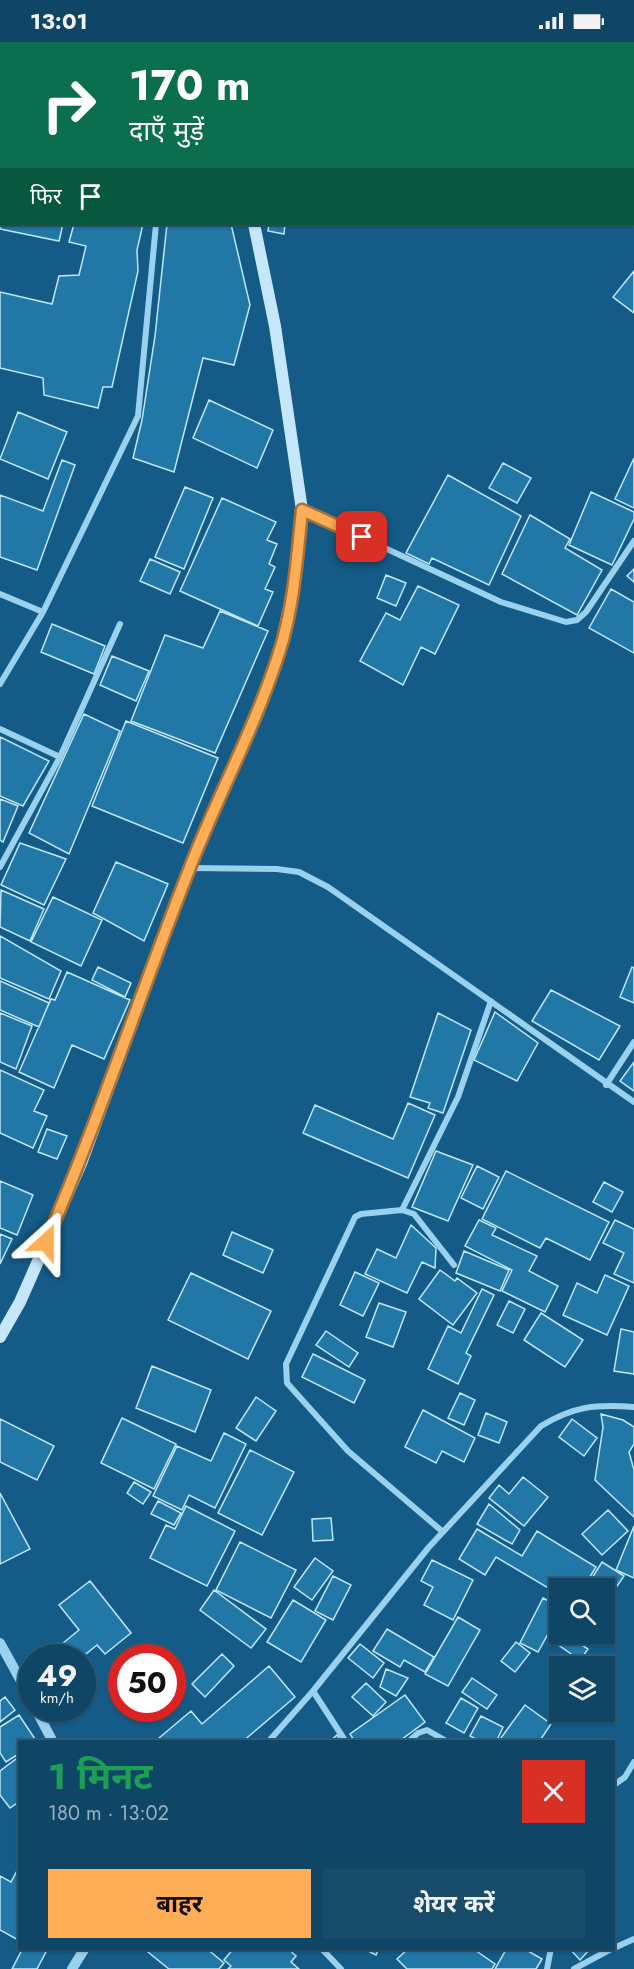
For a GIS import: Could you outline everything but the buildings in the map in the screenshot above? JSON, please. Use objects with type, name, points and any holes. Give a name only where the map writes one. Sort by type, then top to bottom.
[{"type":"main road","points":[[0,1337],[20,1302],[82,1161],[189,868],[258,713],[280,650],[294,584],[302,510],[275,326],[254,225]]},
{"type":"street","points":[[0,684],[43,612],[138,416],[156,225]]},
{"type":"street","points":[[302,510],[501,602],[566,622],[577,620],[586,612],[634,541]]},
{"type":"street","points":[[0,594],[43,612]]},
{"type":"street","points":[[0,867],[60,757],[120,624]]},
{"type":"street","points":[[0,729],[60,757]]},
{"type":"street","points":[[189,868],[277,869],[299,872],[328,887],[606,1085],[634,1102]]},
{"type":"street","points":[[402,1210],[458,1097],[491,1001]]},
{"type":"street","points":[[606,1085],[634,1042]]},
{"type":"street","points":[[443,1532],[348,1451],[287,1383],[286,1364],[351,1222],[361,1214],[402,1210],[414,1215],[454,1265]]},
{"type":"street","points":[[270,1740],[313,1692],[443,1532],[541,1426],[563,1413],[596,1404],[634,1407]]},
{"type":"street","points":[[0,1643],[18,1676]]},
{"type":"street","points":[[313,1692],[345,1740]]},
{"type":"street","points":[[42,1722],[52,1740]]},
{"type":"street","points":[[410,1740],[418,1733],[427,1730],[444,1740]]},
{"type":"street","points":[[615,1784],[625,1777],[634,1762]]},
{"type":"street","points":[[615,1947],[634,1939]]},
{"type":"street","points":[[72,1969],[84,1950]]},
{"type":"street","points":[[323,1950],[341,1969]]},
{"type":"street","points":[[547,1969],[551,1950]]},
{"type":"street","points":[[574,1969],[609,1950]]},
{"type":"route","points":[[46,1242],[82,1161],[189,868],[258,713],[280,650],[294,584],[302,510],[362,537]]}]
